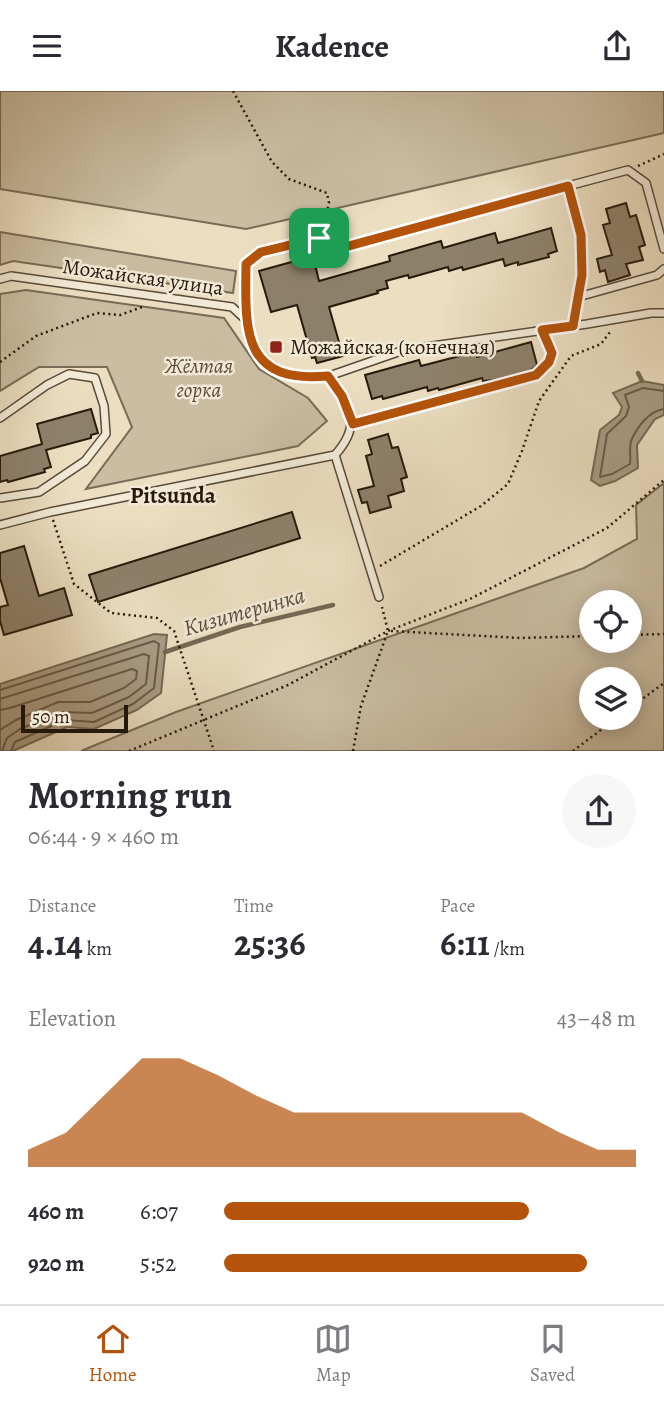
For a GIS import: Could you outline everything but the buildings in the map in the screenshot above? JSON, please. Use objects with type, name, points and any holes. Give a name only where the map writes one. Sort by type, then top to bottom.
[{"type":"lane","points":[[245,319],[246,264],[261,252],[319,238],[336,241],[345,247],[628,170],[646,183],[664,249]]},
{"type":"lane","points":[[568,186],[581,235],[582,275],[573,326]]},
{"type":"lane","points":[[578,296],[657,275],[664,269]]},
{"type":"lane","name":"Можайская улица","points":[[0,279],[11,276],[233,307],[245,319],[255,352],[269,367],[303,378],[328,376],[404,350],[664,313]]},
{"type":"lane","points":[[353,424],[536,375],[549,362],[552,353],[542,330]]},
{"type":"lane","points":[[0,418],[47,385],[69,374],[95,378],[104,406],[106,434],[85,461],[39,492],[0,498]]},
{"type":"lane","points":[[0,525],[50,512],[335,455],[348,441],[353,424],[342,396],[328,376]]},
{"type":"lane","points":[[335,455],[379,597]]},
{"type":"path","points":[[233,91],[272,162],[289,179],[327,194],[329,203],[319,238]]},
{"type":"path","points":[[628,170],[664,154]]},
{"type":"path","points":[[0,362],[36,336],[97,313],[120,315],[168,298]]},
{"type":"path","points":[[371,571],[481,506],[508,484],[539,401],[571,356],[601,344],[619,319]]},
{"type":"path","points":[[129,751],[288,685],[388,631],[470,599],[607,529],[664,480]]},
{"type":"path","points":[[50,512],[74,584],[111,613],[157,618],[174,631],[214,751]]},
{"type":"path","points":[[353,751],[361,706],[388,631],[379,597]]},
{"type":"path","points":[[388,631],[520,638],[579,636]]},
{"type":"path","points":[[642,635],[664,634]]},
{"type":"path","points":[[642,699],[664,683]]},
{"type":"path","points":[[573,751],[601,730]]},
{"type":"green space","points":[[0,91],[664,91],[664,133],[246,229],[0,189]]},
{"type":"green space","points":[[0,232],[236,271],[233,293],[13,261],[0,265]]},
{"type":"green space","name":"Жёлтая горка","points":[[26,290],[224,318],[259,369],[308,398],[327,421],[298,446],[86,489],[132,427],[107,367],[39,367],[0,391],[0,294]]},
{"type":"green space","points":[[664,483],[664,751],[81,751],[176,712],[584,568],[637,539],[636,505]]},
{"type":"water","points":[[642,381],[664,385],[664,415],[655,419],[637,445],[638,468],[600,486],[591,480],[600,430],[619,415],[622,407],[613,393]]},
{"type":"water","points":[[154,634],[167,635],[161,693],[137,710],[94,729],[67,727],[13,751],[0,751],[0,684]]},
{"type":"waterway","name":"Кизитеринка","points":[[638,373],[642,381]]},
{"type":"waterway","name":"Кизитеринка","points":[[165,652],[240,627],[333,605]]},
{"type":"place","name":"Можайская (конечная)","points":[[276,347]]},
{"type":"district","name":"Pitsunda","points":[[173,495]]},
{"type":"route","points":[[568,186],[581,235],[582,275],[573,326],[542,330],[552,353],[549,362],[536,375],[353,424],[342,396],[328,376],[303,378],[269,367],[255,352],[245,319],[246,264],[261,252],[319,238],[336,241],[345,247],[568,186]]}]
